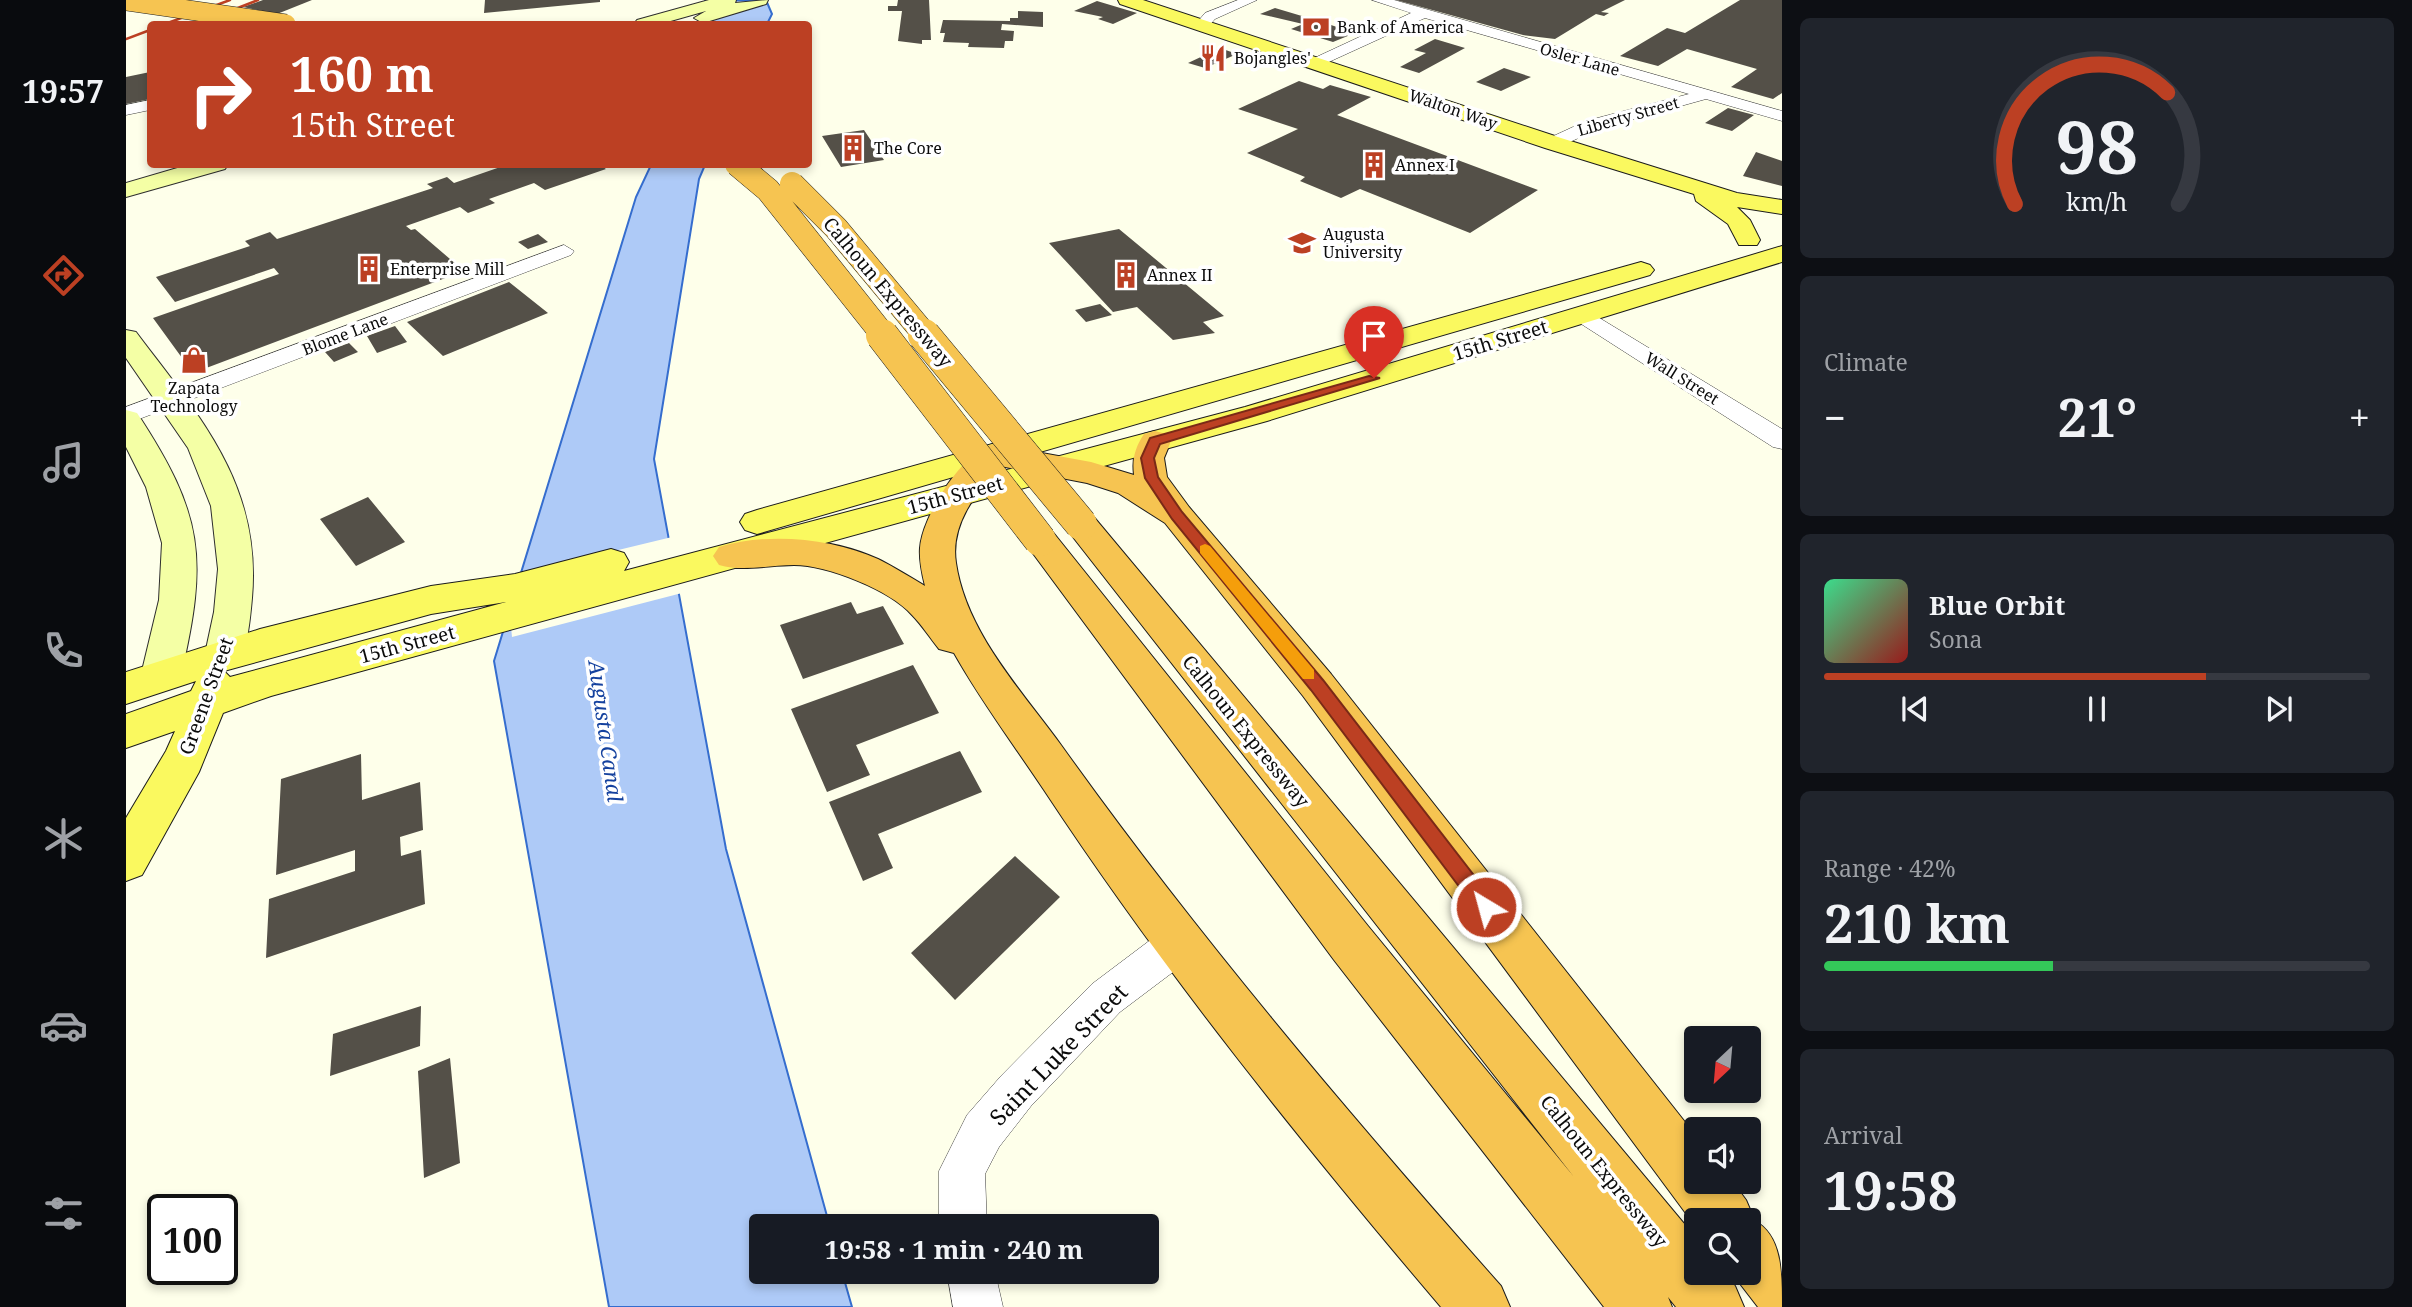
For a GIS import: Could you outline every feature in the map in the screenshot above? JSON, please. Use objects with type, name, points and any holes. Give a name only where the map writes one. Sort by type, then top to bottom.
[{"type":"highway","points":[[126,1],[265,21]]},
{"type":"highway","points":[[126,12],[189,21]]},
{"type":"highway","name":"Calhoun Expressway","points":[[742,168],[768,190],[1060,532],[1714,1307]]},
{"type":"highway","name":"Calhoun Expressway","points":[[772,168],[836,229],[1060,532],[1351,943],[1642,1307]]},
{"type":"highway","points":[[1155,441],[1148,458],[1151,478],[1177,515],[1317,685],[1717,1208]]},
{"type":"highway","points":[[1177,515],[1130,485],[1061,467],[993,454],[947,513],[937,543],[938,562],[948,607],[983,665],[1068,790],[1179,943],[1326,1130],[1480,1307]]},
{"type":"highway","points":[[731,556],[796,552],[836,558],[865,568],[924,603],[953,640],[983,665]]},
{"type":"highway","points":[[1761,1263],[1782,1289]]},
{"type":"main road","points":[[654,21],[727,0]]},
{"type":"main road","points":[[691,21],[760,0]]},
{"type":"main road","name":"Walton Way","points":[[1161,0],[1206,20]]},
{"type":"main road","name":"Walton Way","points":[[1133,1],[1206,20],[1560,138],[1763,193],[1782,206]]},
{"type":"main road","name":"Walton Way","points":[[1560,138],[1624,165],[1734,199],[1782,206]]},
{"type":"main road","points":[[1624,165],[1703,195],[1735,215],[1748,240]]},
{"type":"main road","points":[[126,173],[147,167]]},
{"type":"main road","points":[[126,190],[202,168]]},
{"type":"main road","name":"15th Street","points":[[130,738],[208,700],[510,602],[672,559],[993,454],[1782,231]]},
{"type":"main road","name":"15th Street","points":[[672,559],[731,556],[1256,414],[1782,254]]},
{"type":"main road","name":"Greene Street","points":[[126,338],[206,452],[222,485],[230,518],[235,564],[233,621],[208,700],[184,759],[126,860]]},
{"type":"main road","points":[[126,418],[167,493],[181,543],[179,605],[143,681],[130,738]]},
{"type":"main road","name":"15th Street","points":[[143,681],[224,654],[431,600],[510,602]]},
{"type":"street","points":[[1206,20],[1250,0]]},
{"type":"street","name":"Osler Lane","points":[[1379,0],[1782,116]]},
{"type":"street","points":[[1324,59],[1423,13]]},
{"type":"street","name":"Liberty Street","points":[[1560,138],[1705,95]]},
{"type":"street","points":[[126,110],[147,106]]},
{"type":"street","name":"Blome Lane","points":[[126,418],[564,251]]},
{"type":"street","name":"Wall Street","points":[[1583,315],[1782,441]]},
{"type":"street","name":"Saint Luke Street","points":[[964,1214],[962,1171],[983,1131],[1016,1091],[1106,998],[1179,943]]},
{"type":"street","points":[[973,1284],[978,1307]]},
{"type":"water","points":[[705,0],[766,0],[772,14],[768,21],[712,21]]},
{"type":"water","name":"Augusta Canal","points":[[650,168],[704,168],[699,179],[654,459],[726,849],[826,1214],[749,1214],[749,1284],[845,1284],[852,1307],[609,1307],[494,661],[636,197]]},
{"type":"pier","points":[[672,537],[682,593],[512,637],[508,597],[515,575]]},
{"type":"building","points":[[263,0],[312,0],[277,14],[243,7]]},
{"type":"building","points":[[485,0],[600,0],[600,2],[484,13]]},
{"type":"building","points":[[898,0],[929,0],[931,40],[922,40],[922,44],[898,41],[902,11],[888,11],[888,6],[897,6]]},
{"type":"building","points":[[1396,0],[1625,0],[1601,12],[1609,13],[1604,16],[1596,14],[1555,39],[1523,35]]},
{"type":"building","points":[[1740,0],[1782,0],[1782,93],[1773,99],[1731,87],[1757,69],[1687,49],[1658,66],[1620,56],[1667,28],[1685,33]]},
{"type":"building","points":[[1097,1],[1137,13],[1113,24],[1098,19],[1103,17],[1074,11]]},
{"type":"building","name":"Bank of America","points":[[1275,8],[1355,33],[1333,42],[1291,29],[1303,24],[1260,14]]},
{"type":"building","points":[[1018,11],[1043,12],[1043,27],[1002,24],[1001,30],[1014,31],[1013,41],[1005,41],[1004,48],[968,47],[969,43],[943,42],[945,33],[940,33],[943,20],[1010,21],[1010,18],[1018,18]]},
{"type":"building","points":[[1435,39],[1465,48],[1419,73],[1400,67],[1426,53],[1414,50]]},
{"type":"building","name":"Bojangles'","points":[[1220,48],[1237,54],[1205,68],[1188,63]]},
{"type":"building","points":[[1504,68],[1531,77],[1501,91],[1476,82]]},
{"type":"building","points":[[147,73],[147,100],[126,104],[126,77]]},
{"type":"building","name":"Annex I","points":[[1299,81],[1323,89],[1330,85],[1371,97],[1337,115],[1538,190],[1470,233],[1360,189],[1341,198],[1300,181],[1305,177],[1247,153],[1298,129],[1238,109]]},
{"type":"building","points":[[1728,108],[1754,115],[1732,131],[1705,123]]},
{"type":"building","name":"The Core","points":[[864,130],[884,160],[841,167],[822,136]]},
{"type":"building","points":[[1756,152],[1782,161],[1782,186],[1743,176]]},
{"type":"building","name":"Enterprise Mill","points":[[497,168],[606,169],[545,190],[534,183],[489,199],[495,203],[468,213],[460,207],[406,226],[411,230],[415,229],[464,271],[193,373],[153,318],[279,274],[274,268],[175,302],[156,277],[250,246],[245,241],[270,232],[277,239],[433,188],[427,184],[447,177],[454,183]]},
{"type":"building","name":"Annex II","points":[[1119,229],[1224,316],[1203,322],[1215,333],[1173,340],[1137,307],[1113,312],[1049,243]]},
{"type":"building","points":[[538,234],[548,242],[528,249],[518,242]]},
{"type":"building","points":[[509,282],[548,313],[443,356],[407,322]]},
{"type":"building","points":[[1100,304],[1112,315],[1086,322],[1075,310]]},
{"type":"building","points":[[395,326],[407,342],[377,353],[367,336]]},
{"type":"building","points":[[349,343],[358,352],[334,362],[325,352]]},
{"type":"building","points":[[368,497],[405,542],[356,566],[320,519]]},
{"type":"building","points":[[851,602],[857,614],[883,606],[904,644],[803,679],[780,625]]},
{"type":"building","points":[[913,665],[939,713],[856,745],[870,775],[827,792],[791,709]]},
{"type":"building","points":[[960,751],[982,792],[878,834],[893,868],[863,881],[829,802]]},
{"type":"building","points":[[361,754],[362,800],[420,782],[423,830],[400,837],[401,856],[421,850],[425,904],[266,958],[269,899],[355,871],[355,850],[276,875],[281,779]]},
{"type":"building","points":[[1015,856],[1060,897],[955,1000],[911,953]]},
{"type":"building","points":[[421,1006],[420,1046],[330,1076],[333,1034]]},
{"type":"building","points":[[450,1058],[460,1163],[424,1178],[418,1071]]},
{"type":"railway","points":[[173,21],[230,0]]},
{"type":"railway","points":[[230,11],[258,0]]},
{"type":"railway","points":[[126,39],[147,31]]},
{"type":"slow traffic","points":[[1205,549],[1308,675]]},
{"type":"place","name":"Bank of America","points":[[1316,27]]},
{"type":"place","name":"Bojangles'","points":[[1213,58]]},
{"type":"place","name":"The Core","points":[[853,148]]},
{"type":"place","name":"Annex I","points":[[1374,165]]},
{"type":"place","name":"Augusta University","points":[[1302,243]]},
{"type":"place","name":"Enterprise Mill","points":[[369,269]]},
{"type":"place","name":"Annex II","points":[[1126,275]]},
{"type":"place","name":"Zapata Technology","points":[[194,360]]},
{"type":"route","points":[[1374,378],[1155,441],[1148,458],[1151,478],[1177,515],[1317,685],[1486,907]]}]
